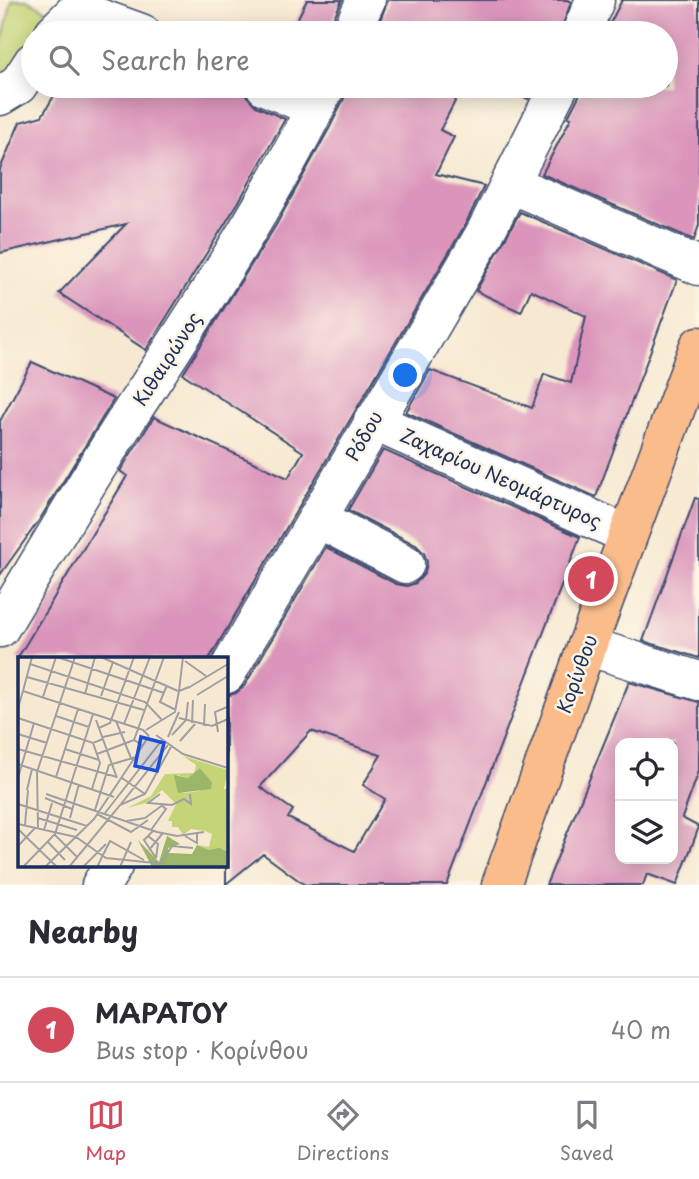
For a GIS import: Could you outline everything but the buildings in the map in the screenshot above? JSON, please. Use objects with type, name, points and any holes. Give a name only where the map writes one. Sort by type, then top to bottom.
[{"type":"main road","name":"Κορίνθου","points":[[501,885],[699,346]]},
{"type":"street","points":[[356,21],[366,0]]},
{"type":"street","points":[[586,21],[595,0]]},
{"type":"street","points":[[66,21],[73,14],[86,13],[108,21]]},
{"type":"street","points":[[0,96],[21,80]]},
{"type":"street","name":"Κιθαιρώνος","points":[[0,628],[102,459],[221,276],[268,197],[320,98]]},
{"type":"street","name":"Ρόδου","points":[[228,671],[484,236],[553,98]]},
{"type":"street","points":[[511,184],[699,266]]},
{"type":"street","name":"Ζαχαρίου Νεομάρτυρος","points":[[373,421],[628,535]]},
{"type":"street","points":[[317,518],[405,564]]},
{"type":"street","points":[[587,646],[699,681]]},
{"type":"street","points":[[101,885],[112,867]]},
{"type":"green space","points":[[12,0],[28,0],[56,16],[52,21],[21,21],[21,61],[12,73],[0,71],[0,50]]},
{"type":"place","name":"ΜΑΡΑΤΟΥ","points":[[591,579]]}]
